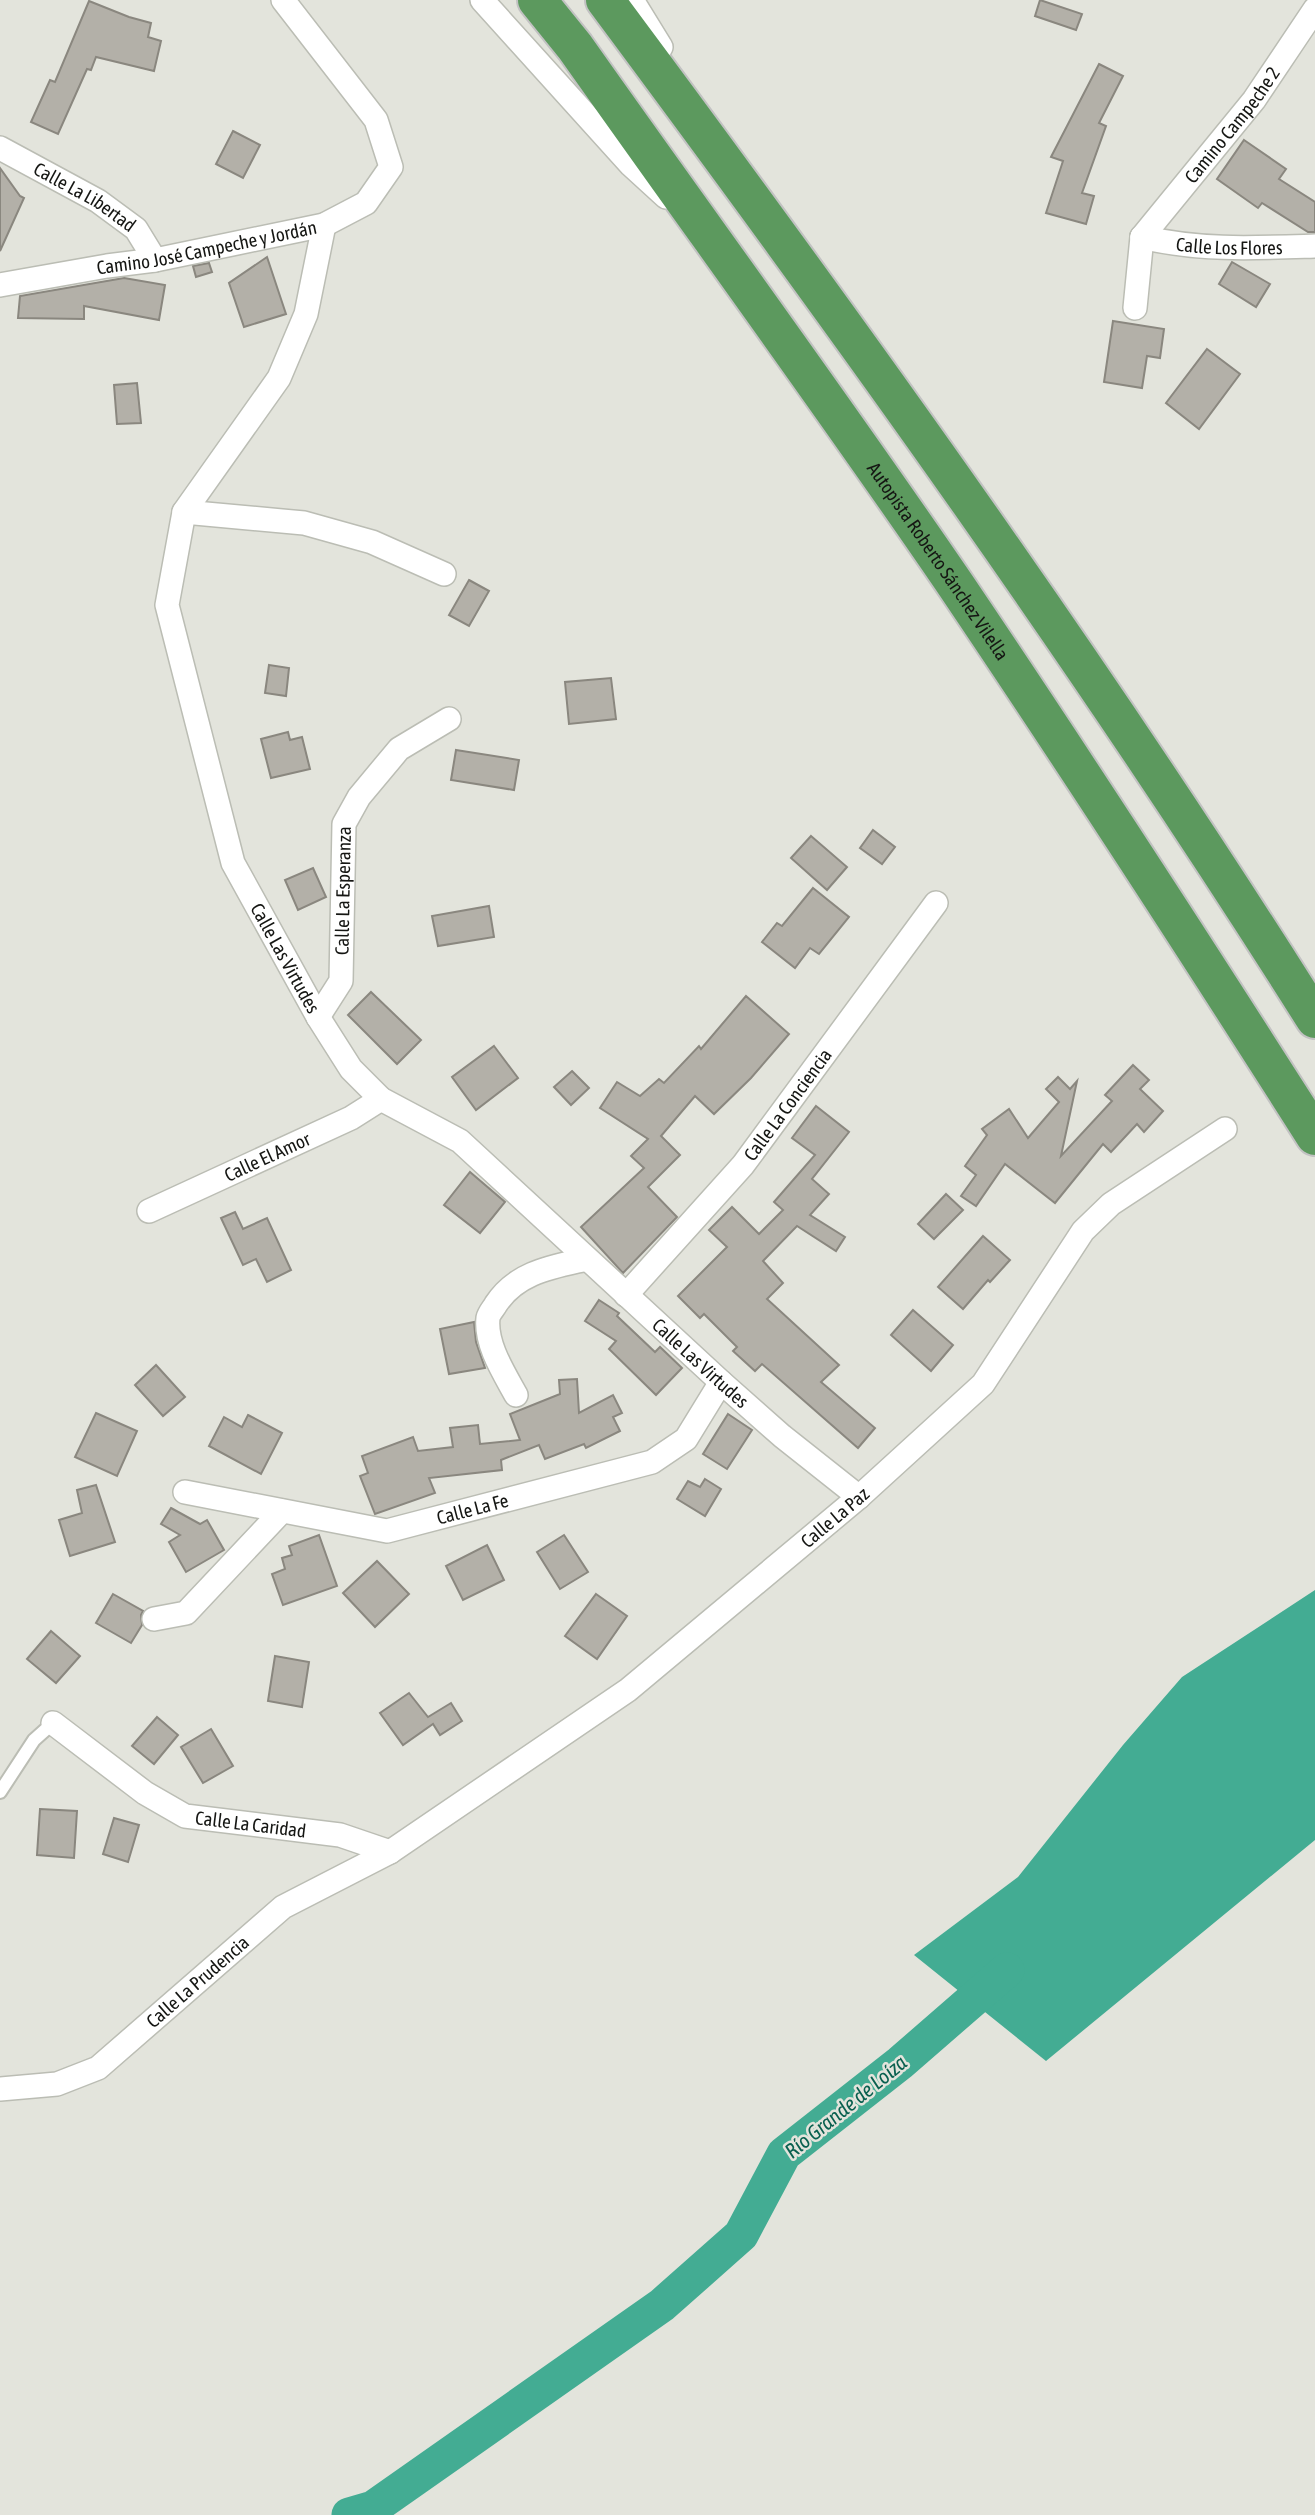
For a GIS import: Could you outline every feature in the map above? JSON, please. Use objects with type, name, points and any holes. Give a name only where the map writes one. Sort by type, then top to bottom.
[{"type":"highway","name":"Autopista Roberto Sánchez Vilella","points":[[537,0],[575,47],[807,371],[956,586],[1192,943],[1315,1136]]},
{"type":"highway","points":[[605,0],[762,211],[1009,556],[1233,888],[1315,1019]]},
{"type":"street","name":"Camino José Campeche y Jordán","points":[[0,285],[155,260],[324,225],[366,202],[391,167],[376,120],[283,0]]},
{"type":"street","points":[[482,0],[631,165],[708,235]]},
{"type":"street","points":[[632,0],[762,211]]},
{"type":"street","name":"Camino Campeche 2","points":[[1142,237],[1254,100],[1315,9]]},
{"type":"street","name":"Calle La Libertad","points":[[0,148],[98,201],[136,229],[155,260]]},
{"type":"street","name":"Calle Las Virtudes","points":[[324,225],[306,314],[279,378],[184,512],[167,605],[233,863],[317,1017],[351,1069],[381,1099],[460,1140],[721,1382],[782,1436],[859,1497]]},
{"type":"street","points":[[1135,308],[1142,237]]},
{"type":"street","name":"Calle Los Flores","points":[[1142,237],[1171,244],[1228,249],[1315,246]]},
{"type":"street","points":[[184,512],[304,523],[372,542],[444,574]]},
{"type":"street","name":"Calle La Esperanza","points":[[317,1017],[341,981],[344,824],[359,797],[399,749],[449,719]]},
{"type":"street","name":"Calle La Conciencia","points":[[626,1295],[743,1165],[936,903]]},
{"type":"street","name":"Calle El Amor","points":[[149,1211],[351,1118],[381,1099]]},
{"type":"street","name":"Calle La Paz","points":[[390,1852],[628,1690],[859,1497],[983,1384],[1083,1231],[1111,1204],[1225,1129]]},
{"type":"street","points":[[516,1395],[497,1359],[488,1316],[500,1298],[519,1279],[557,1265],[587,1259]]},
{"type":"street","name":"Calle La Fe","points":[[185,1492],[387,1531],[652,1462],[686,1439],[721,1382]]},
{"type":"street","points":[[154,1619],[186,1612],[282,1511]]},
{"type":"street","name":"Calle La Caridad","points":[[53,1723],[145,1793],[185,1816],[340,1835],[390,1852]]},
{"type":"street","name":"Calle La Prudencia","points":[[0,2090],[57,2084],[97,2068],[283,1907],[390,1852]]},
{"type":"lane","points":[[0,1792],[34,1740],[53,1723]]},
{"type":"shaded area","points":[[1315,1590],[1315,1840],[1046,2061],[914,1955],[1018,1877],[1123,1745],[1182,1677]]},
{"type":"building","points":[[1040,0],[1082,14],[1076,30],[1035,16]]},
{"type":"building","points":[[89,1],[151,23],[148,37],[161,41],[154,71],[96,57],[91,70],[87,69],[58,134],[31,122],[50,80],[55,82]]},
{"type":"building","points":[[1099,64],[1123,76],[1099,123],[1106,126],[1082,193],[1094,196],[1086,224],[1046,213],[1063,161],[1051,157]]},
{"type":"building","points":[[233,131],[260,145],[243,178],[216,164]]},
{"type":"building","points":[[1244,140],[1286,169],[1279,179],[1315,202],[1315,232],[1308,232],[1262,203],[1258,208],[1217,179]]},
{"type":"building","points":[[0,168],[24,198],[0,251]]},
{"type":"building","points":[[267,257],[286,314],[244,327],[229,283]]},
{"type":"building","points":[[1232,262],[1270,284],[1256,307],[1219,284]]},
{"type":"building","points":[[209,263],[212,272],[196,277],[193,266]]},
{"type":"building","points":[[124,278],[165,285],[159,320],[84,306],[84,319],[18,318],[20,296]]},
{"type":"building","points":[[1113,321],[1164,329],[1160,358],[1147,356],[1142,388],[1104,382]]},
{"type":"building","points":[[1207,349],[1240,374],[1199,429],[1166,403]]},
{"type":"building","points":[[137,383],[141,423],[117,424],[114,385]]},
{"type":"building","points":[[469,580],[489,591],[469,626],[449,615]]},
{"type":"building","points":[[269,665],[289,668],[286,696],[265,693]]},
{"type":"building","points":[[611,678],[616,719],[569,724],[565,682]]},
{"type":"building","points":[[288,732],[290,740],[302,737],[310,769],[271,778],[261,739]]},
{"type":"building","points":[[456,750],[519,760],[514,790],[451,780]]},
{"type":"building","points":[[873,830],[895,847],[882,864],[860,848]]},
{"type":"building","points":[[811,836],[847,867],[827,890],[791,858]]},
{"type":"building","points":[[313,868],[326,897],[298,910],[285,880]]},
{"type":"building","points":[[813,888],[849,917],[819,954],[810,948],[795,968],[762,942],[777,923],[782,926]]},
{"type":"building","points":[[489,906],[494,937],[438,946],[432,916]]},
{"type":"building","points":[[371,992],[421,1040],[397,1064],[348,1015]]},
{"type":"building","points":[[746,996],[789,1034],[751,1078],[714,1114],[695,1096],[661,1136],[680,1155],[648,1187],[677,1217],[623,1273],[581,1227],[644,1168],[631,1156],[648,1139],[600,1108],[617,1082],[640,1096],[659,1079],[664,1083],[699,1046],[701,1049]]},
{"type":"building","points":[[494,1046],[518,1078],[476,1110],[452,1077]]},
{"type":"building","points":[[1133,1065],[1149,1080],[1140,1089],[1163,1111],[1144,1132],[1137,1124],[1111,1152],[1103,1144],[1055,1203],[1005,1164],[976,1206],[961,1196],[976,1175],[965,1166],[987,1135],[982,1129],[1009,1109],[1028,1138],[1059,1102],[1046,1089],[1058,1077],[1070,1089],[1077,1081],[1061,1156],[1112,1101],[1105,1095]]},
{"type":"building","points":[[572,1071],[589,1088],[571,1105],[554,1087]]},
{"type":"building","points":[[816,1106],[849,1132],[812,1179],[829,1194],[810,1215],[845,1237],[836,1251],[797,1226],[763,1261],[783,1283],[767,1299],[839,1365],[821,1382],[875,1428],[858,1448],[762,1364],[755,1371],[733,1351],[737,1347],[704,1314],[700,1318],[678,1296],[727,1247],[709,1230],[732,1207],[759,1234],[783,1210],[774,1202],[815,1155],[792,1138]]},
{"type":"building","points":[[470,1172],[505,1202],[480,1233],[444,1205]]},
{"type":"building","points":[[946,1194],[963,1210],[934,1239],[918,1224]]},
{"type":"building","points":[[235,1212],[243,1229],[267,1218],[291,1270],[267,1282],[256,1259],[243,1265],[221,1218]]},
{"type":"building","points":[[983,1236],[1010,1260],[963,1309],[938,1287]]},
{"type":"building","points":[[599,1300],[619,1313],[617,1316],[655,1352],[660,1347],[682,1368],[656,1395],[609,1349],[616,1341],[585,1321]]},
{"type":"building","points":[[913,1310],[953,1345],[931,1371],[891,1335]]},
{"type":"building","points":[[474,1322],[476,1342],[485,1368],[449,1374],[440,1329]]},
{"type":"building","points":[[156,1365],[185,1397],[163,1416],[135,1385]]},
{"type":"building","points":[[577,1379],[579,1413],[613,1395],[622,1413],[613,1417],[620,1431],[586,1448],[584,1444],[545,1459],[539,1445],[501,1460],[502,1470],[429,1478],[435,1493],[375,1514],[360,1476],[368,1473],[362,1456],[413,1437],[418,1451],[453,1447],[450,1428],[478,1425],[480,1444],[520,1440],[510,1414],[560,1394],[559,1380]]},
{"type":"building","points":[[96,1413],[137,1431],[117,1476],[75,1457]]},
{"type":"building","points":[[728,1414],[752,1430],[727,1469],[703,1454]]},
{"type":"building","points":[[248,1415],[282,1433],[261,1474],[209,1446],[224,1417],[242,1427]]},
{"type":"building","points":[[705,1479],[721,1489],[705,1516],[677,1499],[688,1481],[700,1487]]},
{"type":"building","points":[[96,1485],[115,1542],[70,1556],[59,1520],[82,1513],[77,1490]]},
{"type":"building","points":[[171,1508],[200,1524],[207,1520],[224,1550],[186,1572],[169,1542],[180,1535],[161,1524]]},
{"type":"building","points":[[319,1535],[337,1586],[283,1605],[272,1574],[285,1569],[282,1558],[292,1555],[289,1546]]},
{"type":"building","points":[[564,1535],[588,1572],[560,1589],[537,1552]]},
{"type":"building","points":[[487,1545],[504,1580],[463,1600],[446,1566]]},
{"type":"building","points":[[377,1561],[409,1594],[375,1627],[343,1593]]},
{"type":"building","points":[[113,1594],[143,1611],[142,1625],[131,1643],[96,1623]]},
{"type":"building","points":[[596,1594],[627,1616],[597,1659],[565,1636]]},
{"type":"building","points":[[51,1631],[80,1656],[56,1683],[27,1659]]},
{"type":"building","points":[[275,1656],[309,1662],[302,1707],[268,1701]]},
{"type":"building","points":[[409,1693],[428,1717],[451,1703],[462,1721],[440,1735],[433,1724],[403,1745],[380,1713]]},
{"type":"building","points":[[157,1717],[178,1735],[154,1764],[132,1746]]},
{"type":"building","points":[[211,1729],[233,1766],[203,1783],[181,1747]]},
{"type":"building","points":[[40,1809],[77,1811],[74,1858],[37,1855]]},
{"type":"building","points":[[114,1818],[139,1825],[128,1862],[103,1854]]},
{"type":"waterway","name":"Río Grande de Loíza","points":[[349,2515],[373,2508],[662,2305],[741,2235],[784,2154],[900,2063],[1007,1970]]}]
